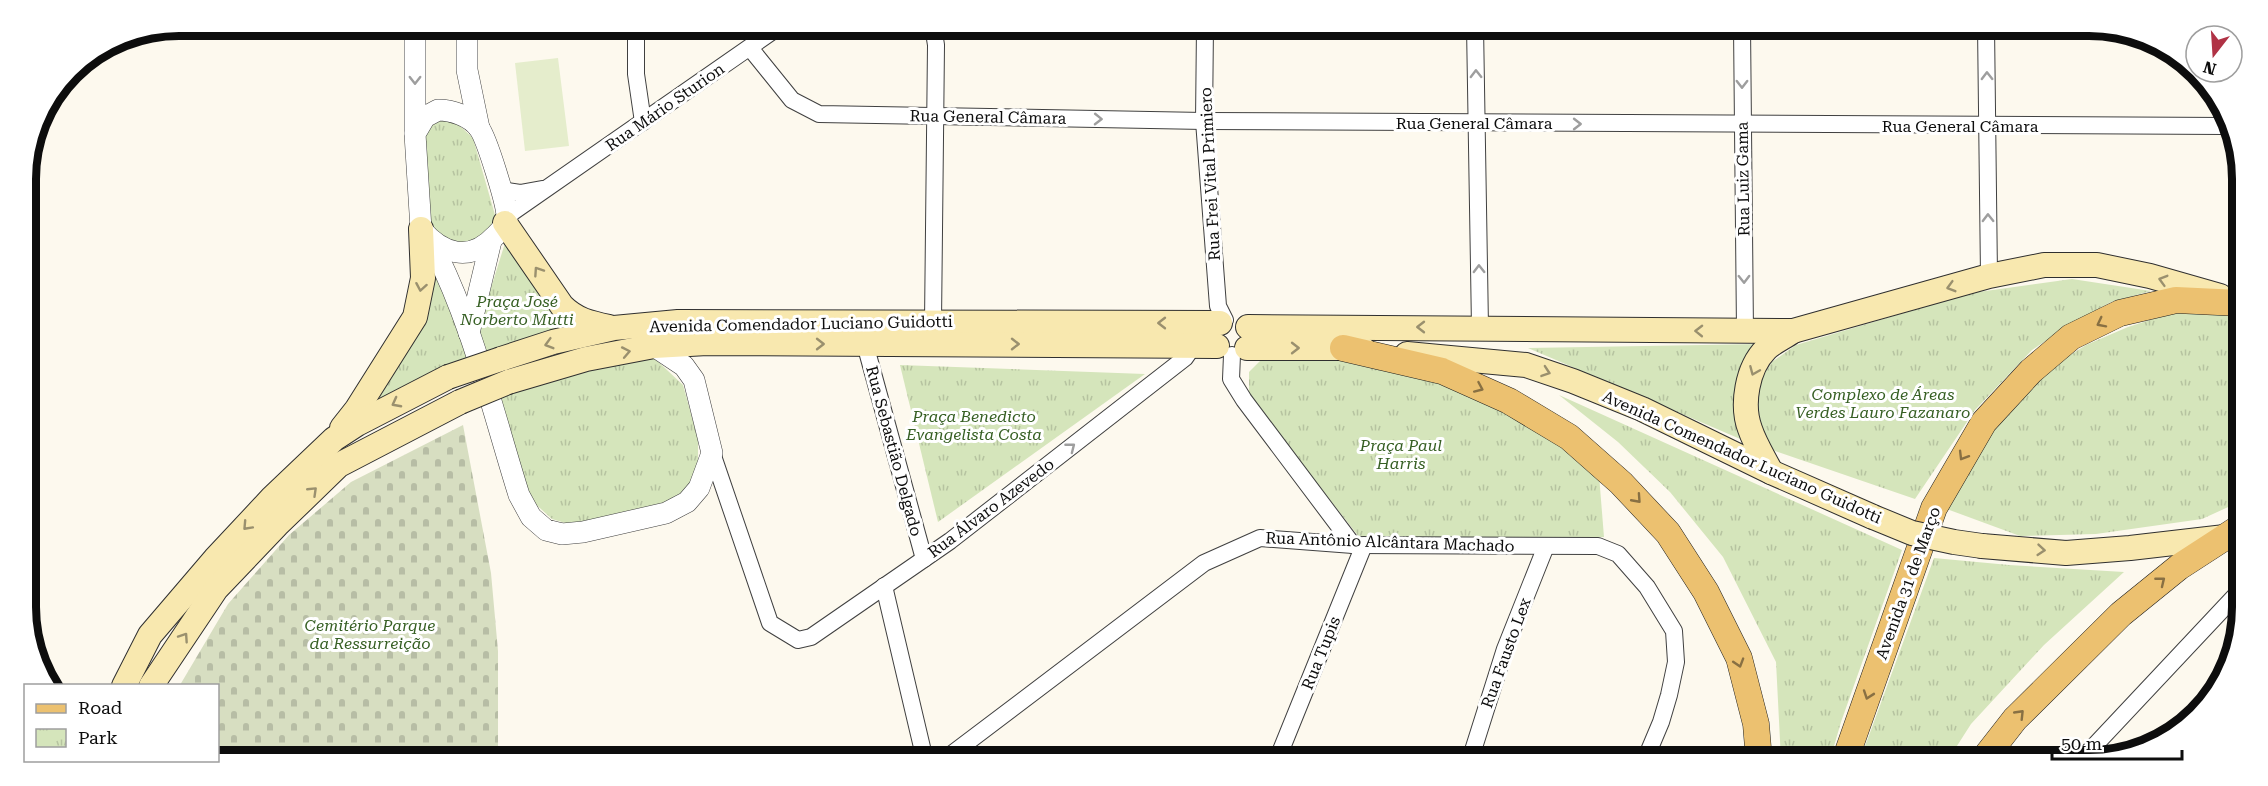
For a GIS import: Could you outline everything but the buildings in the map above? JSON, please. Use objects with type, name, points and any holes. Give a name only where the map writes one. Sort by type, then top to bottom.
[{"type":"main road","points":[[501,227],[573,317],[588,323],[614,328]]},
{"type":"main road","points":[[334,439],[357,410],[415,317],[423,278],[424,233]]},
{"type":"main road","name":"Avenida Comendador Luciano Guidotti","points":[[153,684],[216,590],[277,525],[339,465],[460,402],[508,382],[586,359],[654,346],[707,343],[1192,348],[1232,336],[1480,327],[1793,331],[1989,276],[2044,264],[2097,265],[2150,276],[2232,301]]},
{"type":"main road","name":"Avenida 31 de Março","points":[[1849,750],[1934,508],[1984,422],[2031,371],[2072,338],[2120,312],[2176,300],[2232,303]]},
{"type":"main road","name":"Avenida Comendador Luciano Guidotti","points":[[125,684],[150,635],[215,559],[272,498],[334,439],[357,424],[448,377],[501,358],[553,342],[614,328],[678,322],[933,322],[1232,336],[1526,365],[1642,409],[1771,472],[1912,533],[1982,546],[2066,553],[2130,548],[2231,534]]},
{"type":"main road","points":[[1771,472],[1749,428],[1747,394],[1752,372],[1766,350],[1793,331]]},
{"type":"main road","points":[[1343,348],[1442,371],[1509,401],[1569,437],[1621,483],[1668,533],[1706,592],[1739,658],[1755,724],[1758,750]]},
{"type":"main road","points":[[1991,750],[2015,719],[2121,614],[2179,567],[2231,534]]},
{"type":"street","points":[[415,36],[416,134],[424,233],[443,265],[469,333],[519,495],[531,517],[546,530],[562,534],[583,532],[666,513],[687,502],[699,488],[712,453],[694,380],[684,366],[654,346]]},
{"type":"street","points":[[467,36],[468,70],[479,128],[501,190],[501,227],[469,333]]},
{"type":"street","points":[[636,36],[636,74],[643,122]]},
{"type":"street","name":"Rua Mário Sturion","points":[[501,227],[549,187],[766,36]]},
{"type":"street","points":[[933,322],[935,36]]},
{"type":"street","name":"Rua Frei Vital Primiero","points":[[1205,36],[1204,121],[1218,306],[1232,336],[1231,379],[1244,399],[1359,545]]},
{"type":"street","points":[[1475,36],[1480,327]]},
{"type":"street","name":"Rua Luiz Gama","points":[[1742,36],[1745,332]]},
{"type":"street","points":[[1986,36],[1989,276]]},
{"type":"street","name":"Rua General Câmara","points":[[750,48],[792,100],[819,114],[1204,121],[2221,126]]},
{"type":"street","points":[[416,134],[425,117],[438,110],[449,110],[464,116],[479,128]]},
{"type":"street","name":"Rua Mário Sturion","points":[[501,190],[520,194],[532,193],[549,187]]},
{"type":"street","points":[[424,233],[439,246],[455,253],[474,252],[501,227]]},
{"type":"street","points":[[694,380],[696,366],[707,343]]},
{"type":"street","name":"Rua Sebastião Delgado","points":[[865,344],[924,559]]},
{"type":"street","name":"Rua Álvaro Azevedo","points":[[712,453],[770,623],[798,640],[811,637],[924,559],[1185,358],[1192,348]]},
{"type":"street","name":"Rua Antônio Alcântara Machado","points":[[957,750],[1204,563],[1260,538],[1359,545],[1598,546],[1618,554],[1647,587],[1674,631],[1676,662],[1669,695],[1649,750]]},
{"type":"street","name":"Rua Tupis","points":[[1281,750],[1359,545]]},
{"type":"street","name":"Rua Fausto Lex","points":[[1473,750],[1505,649],[1546,546]]},
{"type":"street","points":[[884,586],[923,750]]},
{"type":"street","points":[[2090,750],[2232,599]]},
{"type":"green space","points":[[558,58],[569,146],[525,151],[515,63]]},
{"type":"green space","points":[[444,118],[459,125],[473,138],[497,222],[472,245],[455,243],[431,228],[423,140],[429,125]]},
{"type":"green space","name":"Praça José Norberto Mutti","points":[[506,240],[582,329],[484,355],[478,329]]},
{"type":"green space","points":[[428,258],[441,278],[469,362],[368,409]]},
{"type":"green space","name":"Complexo de Áreas Verdes Lauro Fazanaro","points":[[2072,279],[2151,291],[2111,302],[2071,324],[2032,350],[1975,410],[1915,499],[1775,451],[1761,435],[1755,409],[1759,382],[1772,362],[1796,345],[1971,293]]},
{"type":"green space","name":"Complexo de Áreas Verdes Lauro Fazanaro","points":[[2178,311],[2232,315],[2232,505],[2202,519],[2096,534],[2020,536],[1944,508],[2000,417],[2045,371],[2086,345],[2128,327]]},
{"type":"green space","points":[[1761,344],[1745,441],[1528,348]]},
{"type":"green space","name":"Praça Paul Harris","points":[[1267,354],[1348,356],[1438,379],[1530,421],[1599,475],[1604,537],[1359,537],[1249,396],[1249,372]]},
{"type":"green space","points":[[651,355],[683,385],[698,439],[698,468],[685,491],[673,501],[572,525],[552,519],[531,500],[497,395]]},
{"type":"green space","name":"Praça Benedicto Evangelista Costa","points":[[900,365],[1145,374],[938,522]]},
{"type":"green space","points":[[1559,395],[1902,550],[1833,750],[1780,750],[1776,662],[1723,557],[1670,492],[1618,442]]},
{"type":"green space","name":"Cemitério Parque da Ressurreição","points":[[463,425],[491,573],[498,651],[498,750],[219,750],[219,684],[181,684],[228,604],[289,535],[351,482]]},
{"type":"green space","points":[[1934,558],[2124,572],[2044,645],[1971,724],[1954,750],[1864,750]]}]
